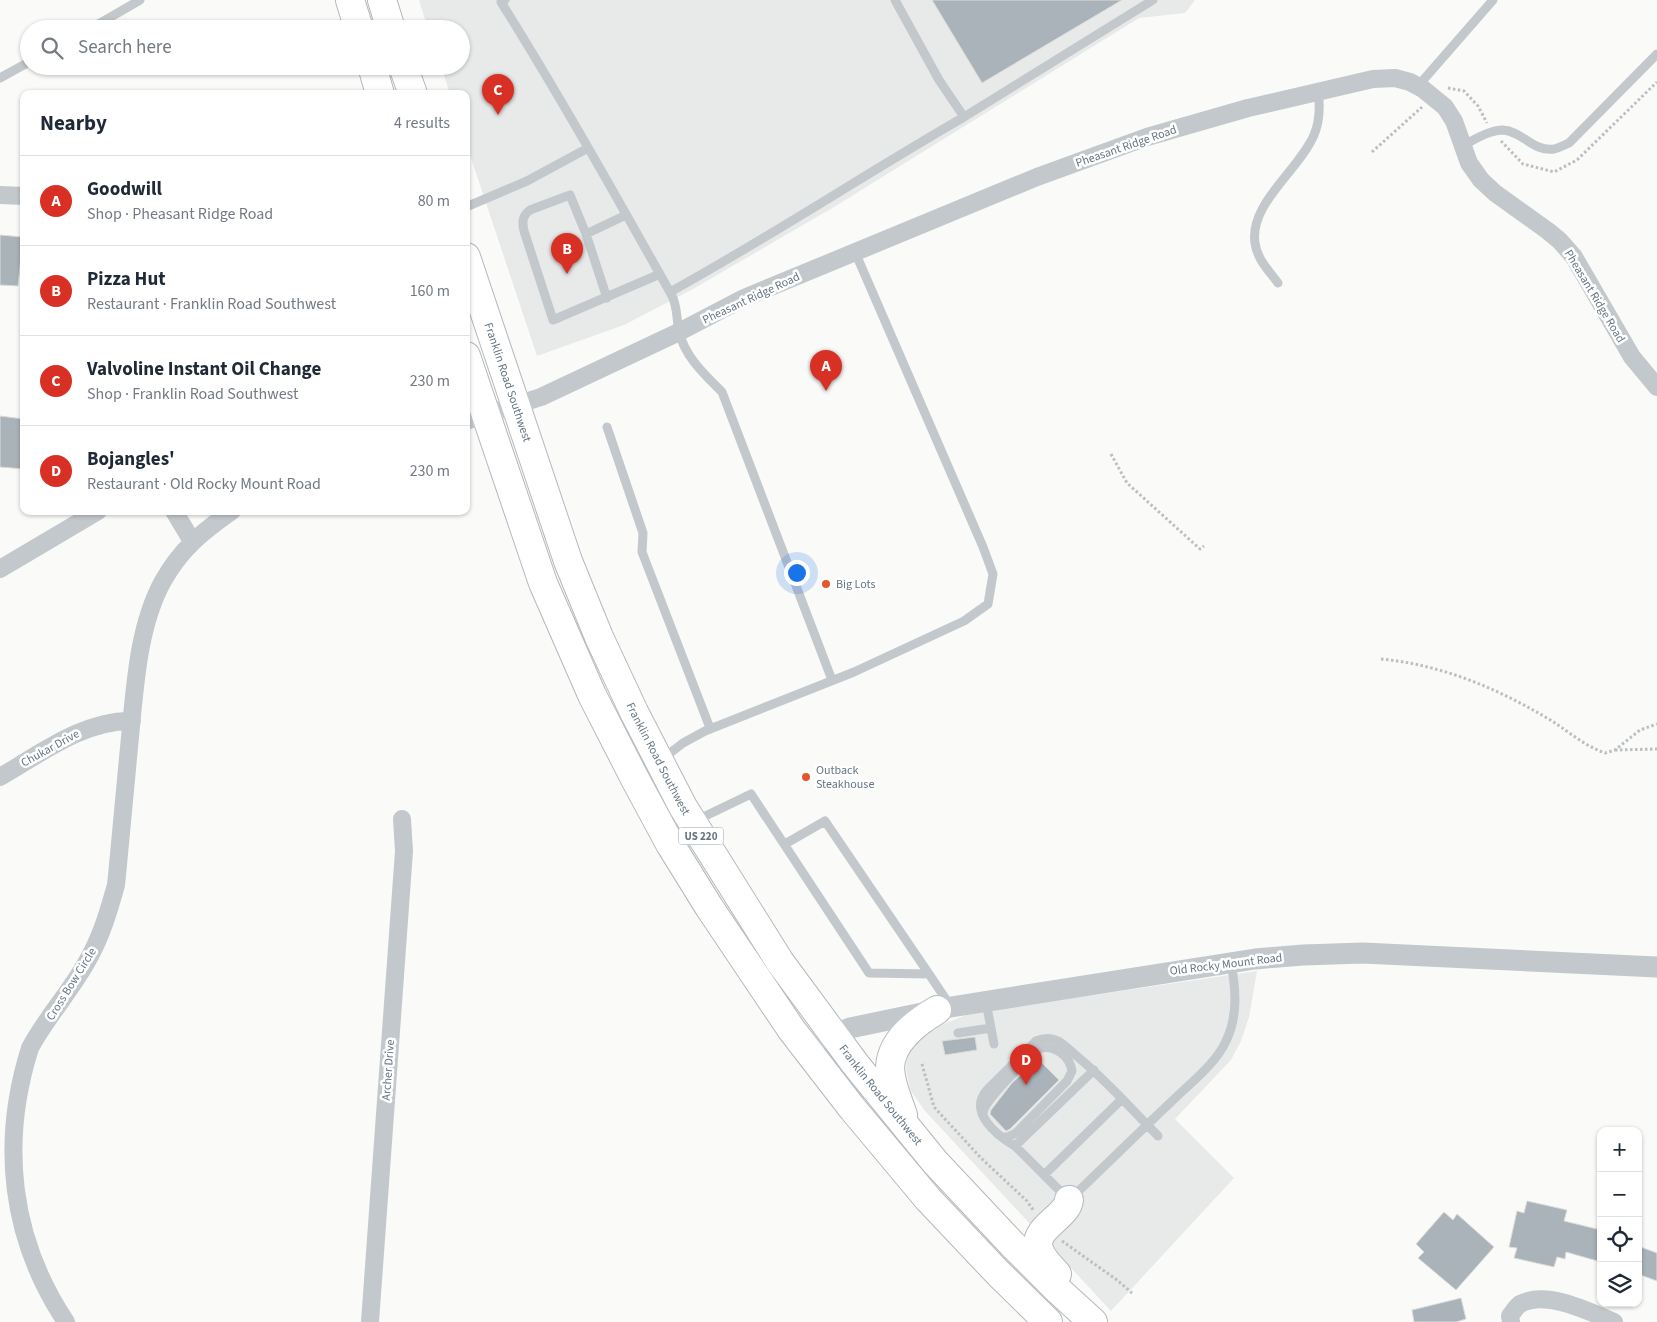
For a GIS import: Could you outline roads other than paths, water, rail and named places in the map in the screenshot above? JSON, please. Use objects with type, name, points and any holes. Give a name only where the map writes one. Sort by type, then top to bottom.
[{"type":"highway","points":[[350,0],[356,20]]},
{"type":"highway","points":[[375,75],[379,90]]},
{"type":"highway","points":[[407,75],[411,90]]},
{"type":"highway","name":"Franklin Road Southwest","points":[[470,269],[514,406],[571,570],[599,637],[634,712],[693,823],[780,962],[832,1034],[909,1130],[935,1162],[1012,1244],[1059,1291],[1094,1322]]},
{"type":"highway","name":"US 220","points":[[470,381],[476,418],[543,583],[592,695],[630,771],[670,844],[709,907],[803,1045],[852,1108],[928,1199],[999,1274],[1048,1322]]},
{"type":"highway","points":[[909,1130],[894,1089],[891,1061],[901,1040],[912,1027],[944,1008]]},
{"type":"highway","points":[[1073,1200],[1044,1229],[1040,1238],[1039,1250],[1040,1254],[1094,1322]]},
{"type":"street","name":"Pheasant Ridge Road","points":[[476,418],[541,397],[679,332],[744,298],[1037,177],[1147,137],[1248,108],[1373,78],[1395,78],[1410,82],[1445,107],[1454,121],[1469,163],[1481,180],[1495,193],[1548,231],[1574,257],[1632,357],[1657,387]]},
{"type":"street","points":[[0,195],[20,196]]},
{"type":"street","points":[[0,569],[91,515]]},
{"type":"street","points":[[176,515],[192,541]]},
{"type":"street","name":"Cross Bow Circle","points":[[66,1322],[48,1296],[16,1228],[9,1202],[3,1139],[7,1107],[16,1076],[30,1048],[89,958],[108,914],[116,885],[135,687],[146,626],[154,600],[163,581],[192,541],[227,515]]},
{"type":"street","name":"Chukar Drive","points":[[0,777],[80,731],[100,724],[132,721]]},
{"type":"street","name":"Archer Drive","points":[[370,1322],[404,851],[402,819]]},
{"type":"street","name":"Old Rocky Mount Road","points":[[803,1045],[856,1027],[944,1008],[1231,963],[1303,955],[1363,953],[1657,967]]},
{"type":"street","points":[[1511,1322],[1510,1316],[1518,1305],[1536,1298],[1573,1305],[1614,1322]]},
{"type":"lane","points":[[106,20],[140,0]]},
{"type":"lane","points":[[895,0],[939,80],[964,116]]},
{"type":"lane","points":[[670,292],[725,262],[1154,0]]},
{"type":"lane","points":[[1418,86],[1493,0]]},
{"type":"lane","points":[[502,1],[575,123],[676,302],[679,332],[688,353],[699,369],[722,392],[832,680]]},
{"type":"lane","points":[[1462,146],[1492,132],[1503,130],[1516,133],[1539,148],[1554,149],[1569,143],[1657,54]]},
{"type":"lane","points":[[0,78],[20,67]]},
{"type":"lane","points":[[1278,283],[1260,258],[1255,245],[1254,231],[1256,220],[1314,135],[1319,118],[1320,103],[1318,91]]},
{"type":"lane","points":[[470,205],[527,181],[588,148]]},
{"type":"lane","points":[[607,298],[586,234],[570,195],[530,210],[525,214],[522,222],[553,320],[607,298],[660,274]]},
{"type":"lane","points":[[586,234],[626,215]]},
{"type":"lane","points":[[659,762],[683,743],[710,728],[832,680],[964,621],[988,604],[993,574],[983,547],[856,252]]},
{"type":"lane","points":[[607,427],[644,533],[642,552],[710,728]]},
{"type":"lane","points":[[693,823],[751,794],[869,974],[929,974]]},
{"type":"lane","points":[[785,844],[826,820],[929,974],[944,1008]]},
{"type":"lane","points":[[1158,1136],[1147,1125],[1094,1070],[1059,1042],[1049,1038],[1036,1042],[984,1094],[980,1104],[983,1118],[1073,1200],[1147,1125],[1207,1067],[1224,1047],[1231,1028],[1234,1012],[1235,991],[1231,963]]},
{"type":"lane","points":[[986,1001],[994,1044]]},
{"type":"lane","points":[[958,1033],[991,1028]]},
{"type":"lane","points":[[983,1118],[984,1108],[990,1098],[1038,1050],[1044,1047],[1053,1048],[1067,1059],[1071,1064],[1072,1072],[1067,1081],[1014,1135],[1002,1136]]},
{"type":"lane","points":[[1015,1146],[1094,1070]]},
{"type":"lane","points":[[1044,1175],[1122,1099]]},
{"type":"place","name":"Valvoline Instant Oil Change","points":[[498,115]]},
{"type":"place","name":"Pizza Hut","points":[[567,274]]},
{"type":"place","name":"Goodwill","points":[[826,391]]},
{"type":"place","name":"Big Lots","points":[[826,584]]},
{"type":"place","name":"Outback Steakhouse","points":[[806,777]]},
{"type":"place","name":"Bojangles'","points":[[1026,1085]]}]
